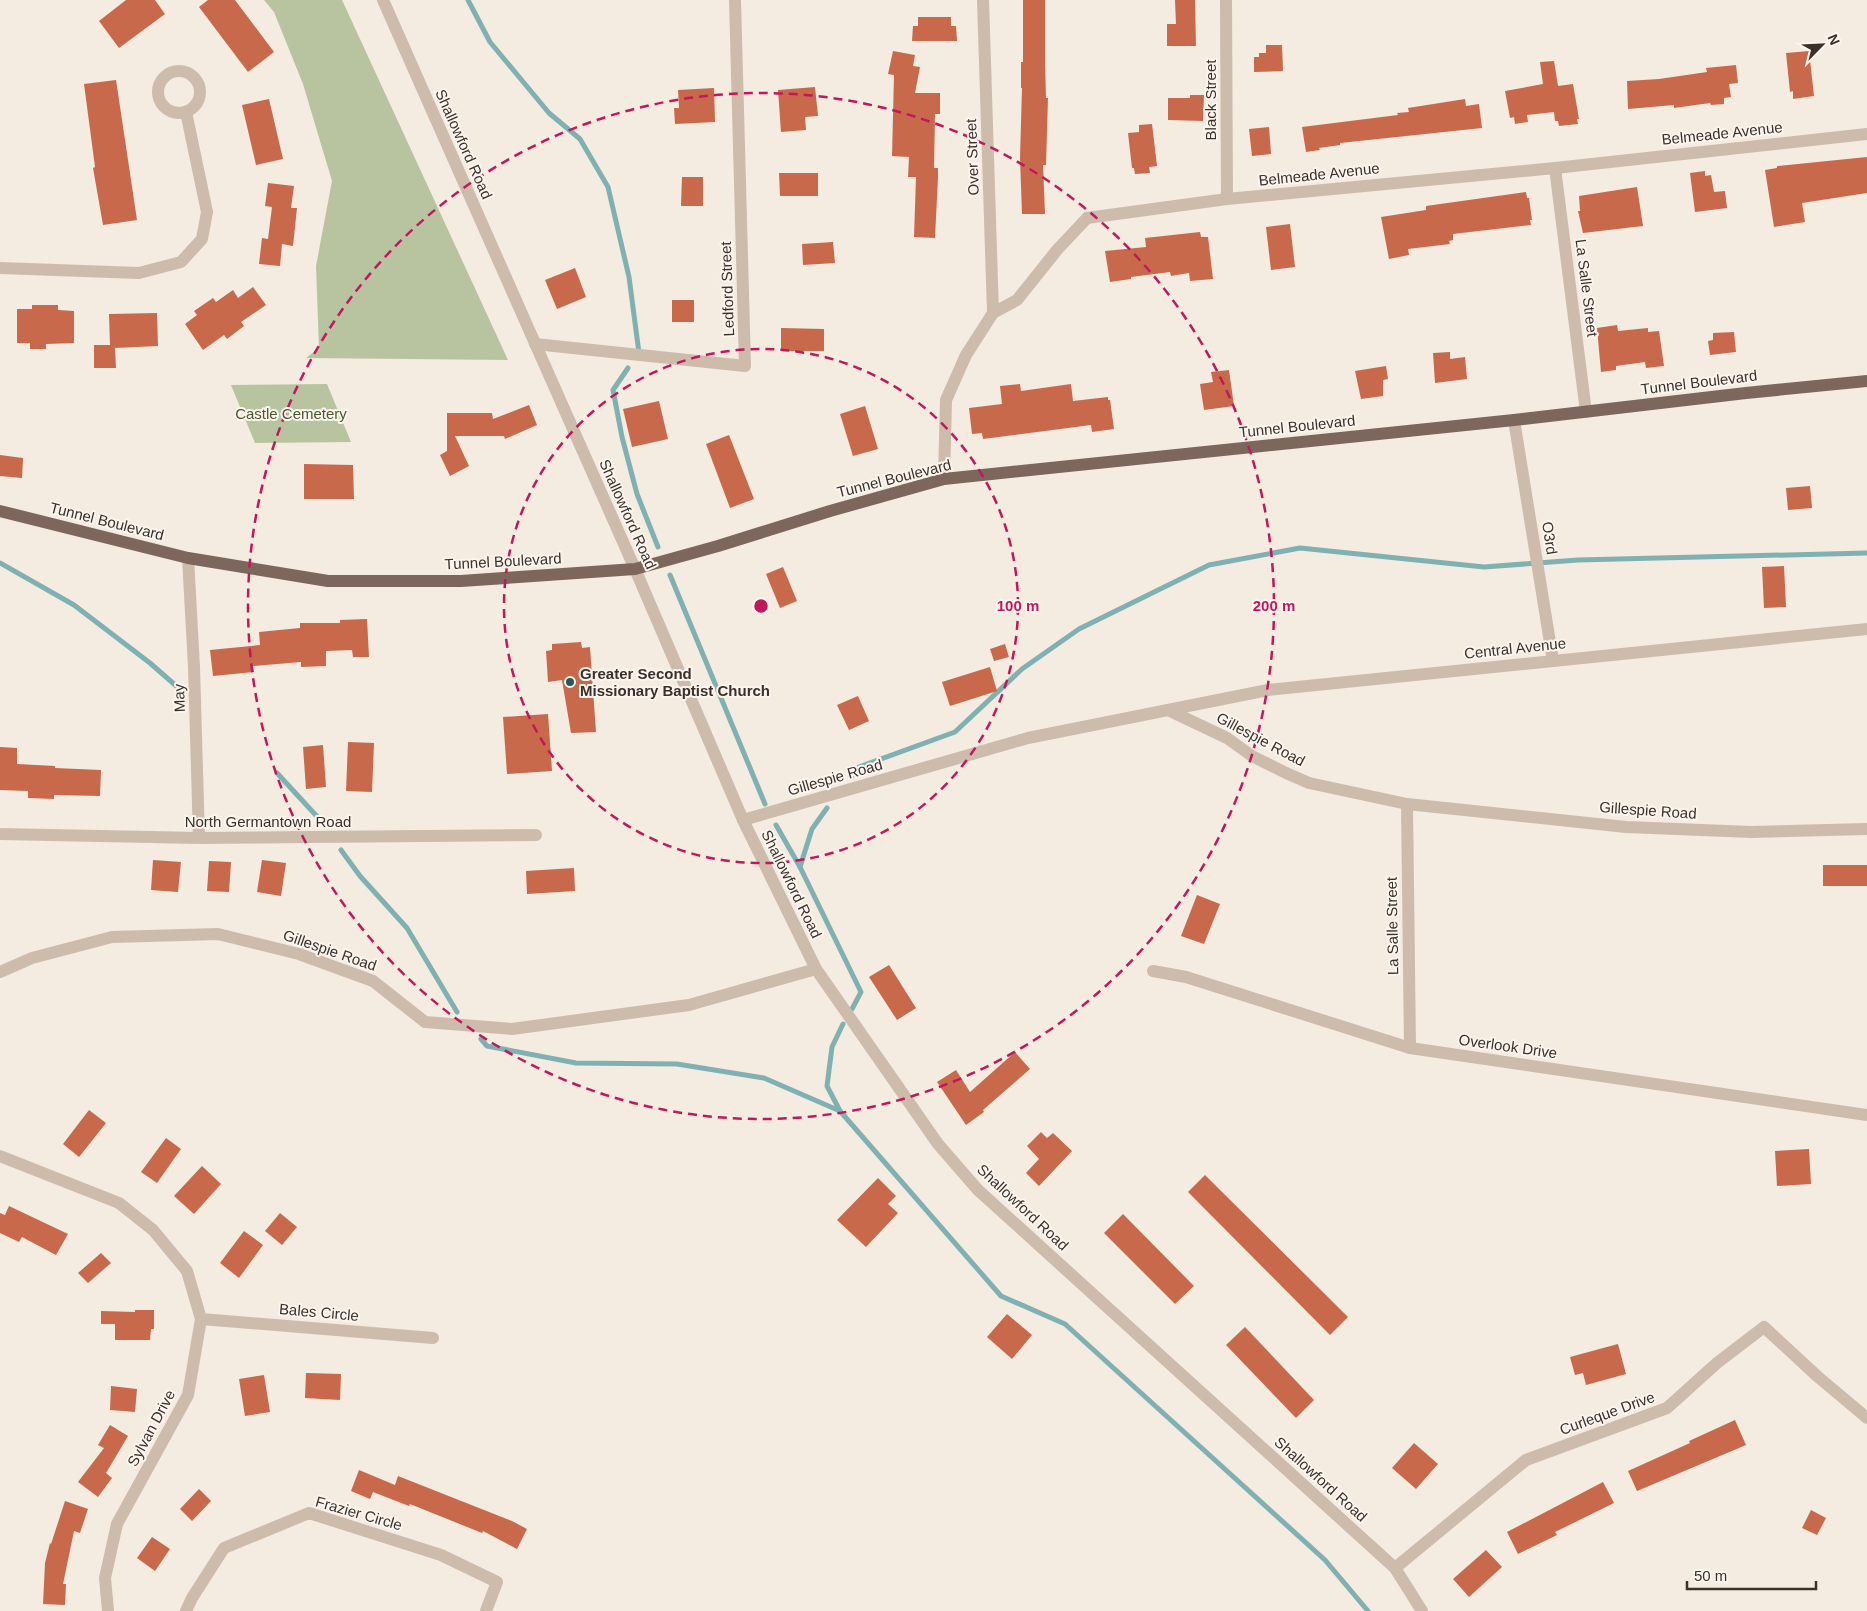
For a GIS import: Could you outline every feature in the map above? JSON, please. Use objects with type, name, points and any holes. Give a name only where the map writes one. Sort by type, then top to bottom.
[{"type":"main road","name":"Tunnel Boulevard","points":[[0,511],[188,558],[328,581],[461,581],[635,569],[944,479],[1514,420],[1746,392],[1867,381]]},
{"type":"street","name":"Shallowford Road","points":[[383,0],[744,820],[816,969],[938,1144],[978,1190],[1395,1568],[1422,1611]]},
{"type":"street","name":"Ledford Street","points":[[535,344],[745,366],[735,0]]},
{"type":"street","name":"Over Street","points":[[983,0],[993,314]]},
{"type":"street","name":"Black Street","points":[[1226,0],[1227,199]]},
{"type":"street","points":[[0,268],[139,273],[181,262],[202,239],[207,212],[186,112]]},
{"type":"street","name":"Belmeade Avenue","points":[[944,479],[946,400],[966,354],[993,314],[1017,300],[1057,250],[1086,218],[1227,199],[1555,168],[1867,134]]},
{"type":"street","name":"La Salle Street","points":[[1555,168],[1586,412]]},
{"type":"street","name":"O3rd","points":[[1514,420],[1554,661]]},
{"type":"street","name":"May","points":[[188,558],[194,667],[199,838]]},
{"type":"street","name":"Central Avenue","points":[[1168,710],[1268,690],[1867,629]]},
{"type":"street","name":"Gillespie Road","points":[[744,820],[1028,738],[1168,710],[1227,738],[1252,756],[1309,783],[1407,804],[1626,827],[1752,832],[1867,829]]},
{"type":"street","name":"La Salle Street","points":[[1407,804],[1410,1048]]},
{"type":"street","name":"North Germantown Road","points":[[0,834],[199,838],[536,835]]},
{"type":"street","name":"Gillespie Road","points":[[0,972],[32,958],[112,937],[218,934],[299,954],[374,981],[425,1022],[512,1028],[689,1006],[816,969]]},
{"type":"street","name":"Overlook Drive","points":[[1153,971],[1186,977],[1410,1048],[1867,1114]]},
{"type":"street","name":"Sylvan Drive","points":[[0,1156],[118,1203],[153,1230],[187,1271],[202,1319],[188,1395],[117,1524],[105,1578],[108,1611]]},
{"type":"street","name":"Bales Circle","points":[[202,1319],[433,1338]]},
{"type":"street","name":"Curleque Drive","points":[[1395,1568],[1526,1460],[1667,1408],[1717,1363],[1764,1327],[1817,1376],[1867,1418]]},
{"type":"street","name":"Frazier Circle","points":[[186,1611],[192,1598],[224,1548],[309,1514],[441,1555],[498,1582],[486,1611]]},
{"type":"green space","points":[[264,0],[342,0],[508,360],[306,358],[319,348],[316,266],[332,181],[303,84],[274,12]]},
{"type":"green space","name":"Castle Cemetery","points":[[327,384],[351,442],[255,443],[231,385]]},
{"type":"building","points":[[126,0],[155,0],[165,14],[119,48],[99,21]]},
{"type":"building","points":[[208,0],[235,0],[274,52],[248,72],[199,7]]},
{"type":"building","points":[[1023,0],[1045,0],[1046,98],[1048,98],[1046,165],[1043,165],[1045,214],[1022,214],[1020,158]]},
{"type":"building","points":[[1175,0],[1195,0],[1196,46],[1167,46],[1167,24],[1176,24]]},
{"type":"building","points":[[918,17],[951,17],[951,26],[956,26],[957,41],[912,41],[913,26],[918,26]]},
{"type":"building","points":[[1266,45],[1282,45],[1283,71],[1254,72],[1254,57],[1259,57],[1259,53],[1266,53]]},
{"type":"building","points":[[893,51],[915,55],[913,66],[920,67],[915,93],[940,93],[940,114],[935,114],[934,168],[938,168],[938,177],[935,238],[914,237],[916,177],[908,177],[909,157],[892,156],[894,75],[888,74]]},
{"type":"building","points":[[1809,51],[1814,96],[1793,99],[1793,91],[1790,92],[1786,53]]},
{"type":"building","points":[[1554,61],[1558,86],[1573,84],[1579,119],[1577,119],[1578,124],[1559,126],[1558,121],[1555,121],[1554,112],[1527,115],[1528,122],[1515,124],[1514,117],[1510,118],[1505,91],[1543,84],[1540,62]]},
{"type":"building","points":[[1736,65],[1738,83],[1729,84],[1731,97],[1724,98],[1724,104],[1711,105],[1710,103],[1674,108],[1674,105],[1628,109],[1627,81],[1659,79],[1707,72],[1706,68]]},
{"type":"building","points":[[116,80],[137,220],[103,225],[93,168],[95,167],[84,84]]},
{"type":"building","points":[[815,87],[818,116],[805,117],[806,130],[781,132],[778,90]]},
{"type":"building","points":[[714,88],[715,122],[675,124],[674,108],[679,108],[678,90]]},
{"type":"building","points":[[1190,95],[1204,95],[1203,121],[1168,120],[1168,98],[1190,98]]},
{"type":"building","points":[[269,99],[283,159],[256,165],[242,105]]},
{"type":"building","points":[[1465,99],[1466,106],[1479,104],[1482,128],[1340,143],[1340,145],[1306,152],[1302,127],[1398,115],[1397,113],[1409,112],[1408,108]]},
{"type":"building","points":[[1152,124],[1157,166],[1149,167],[1150,173],[1135,174],[1134,168],[1132,168],[1128,133],[1139,132],[1139,125]]},
{"type":"building","points":[[1269,127],[1271,154],[1252,156],[1249,129]]},
{"type":"building","points":[[1867,157],[1867,193],[1802,203],[1805,222],[1774,227],[1765,170],[1777,168],[1777,166]]},
{"type":"building","points":[[1705,171],[1705,176],[1711,175],[1714,192],[1725,191],[1727,208],[1695,212],[1690,173]]},
{"type":"building","points":[[779,173],[818,173],[818,196],[780,196]]},
{"type":"building","points":[[682,177],[703,177],[703,206],[681,206]]},
{"type":"building","points":[[268,183],[294,186],[291,208],[297,208],[293,246],[282,244],[280,266],[259,264],[262,238],[268,239],[272,207],[265,206]]},
{"type":"building","points":[[1637,187],[1643,226],[1583,233],[1578,211],[1580,211],[1579,196]]},
{"type":"building","points":[[1526,192],[1527,198],[1529,198],[1531,225],[1453,234],[1453,240],[1449,241],[1450,244],[1408,249],[1409,255],[1389,259],[1381,217],[1426,210],[1426,206]]},
{"type":"building","points":[[1290,224],[1295,267],[1271,270],[1266,227]]},
{"type":"building","points":[[1200,232],[1201,237],[1208,237],[1213,279],[1190,281],[1189,273],[1171,276],[1170,272],[1110,282],[1105,251],[1146,247],[1145,238]]},
{"type":"building","points":[[833,242],[835,263],[803,265],[802,244]]},
{"type":"building","points":[[575,268],[586,297],[557,309],[545,280]]},
{"type":"building","points":[[253,287],[266,305],[241,322],[244,326],[227,339],[224,335],[203,350],[185,324],[197,315],[194,311],[213,298],[216,302],[233,290],[238,298]]},
{"type":"building","points":[[672,300],[694,300],[694,322],[672,322]]},
{"type":"building","points":[[32,305],[58,305],[58,310],[74,311],[74,343],[46,344],[46,349],[30,349],[30,343],[17,343],[17,309],[32,309]]},
{"type":"building","points":[[157,313],[158,346],[115,348],[116,368],[94,368],[94,345],[110,345],[109,314]]},
{"type":"building","points":[[1617,325],[1618,331],[1648,328],[1648,332],[1659,331],[1664,366],[1646,368],[1645,362],[1616,366],[1616,370],[1601,372],[1597,328]]},
{"type":"building","points":[[781,328],[824,329],[824,351],[781,351]]},
{"type":"building","points":[[1734,332],[1736,352],[1710,355],[1708,341],[1713,340],[1713,333]]},
{"type":"building","points":[[1450,352],[1450,359],[1465,357],[1467,379],[1435,383],[1433,353]]},
{"type":"building","points":[[1386,366],[1388,379],[1383,380],[1383,396],[1361,399],[1355,371]]},
{"type":"building","points":[[1229,370],[1234,406],[1204,410],[1200,384],[1213,382],[1211,372]]},
{"type":"building","points":[[1020,384],[1021,391],[1071,384],[1073,401],[1108,397],[1114,429],[1092,432],[1091,425],[983,439],[982,433],[972,434],[969,408],[1002,404],[1000,386]]},
{"type":"building","points":[[659,401],[668,439],[632,447],[623,409]]},
{"type":"building","points":[[529,405],[537,425],[505,439],[504,436],[455,436],[469,466],[450,476],[440,455],[447,451],[447,413],[492,413],[493,419]]},
{"type":"building","points":[[865,406],[878,449],[853,456],[840,414]]},
{"type":"building","points":[[729,435],[754,499],[730,508],[706,444]]},
{"type":"building","points":[[0,455],[23,458],[22,478],[0,476]]},
{"type":"building","points":[[304,464],[353,465],[354,499],[304,499]]},
{"type":"building","points":[[1810,486],[1812,508],[1788,510],[1786,488]]},
{"type":"building","points":[[1784,566],[1786,607],[1764,608],[1762,567]]},
{"type":"building","points":[[783,567],[797,601],[780,608],[766,574]]},
{"type":"building","points":[[367,619],[369,657],[353,657],[352,650],[326,651],[326,666],[301,667],[301,662],[253,666],[254,672],[213,676],[210,650],[260,645],[259,632],[300,628],[300,623],[340,623],[340,620]]},
{"type":"building","points":[[581,642],[582,648],[590,647],[596,732],[571,733],[562,680],[548,682],[546,651],[552,650],[552,644]]},
{"type":"building","points":[[1005,644],[1009,657],[994,661],[990,649]]},
{"type":"building","points":[[990,667],[997,691],[950,706],[942,682]]},
{"type":"building","points":[[858,696],[869,721],[849,730],[837,705]]},
{"type":"building","points":[[548,714],[552,771],[507,774],[503,717]]},
{"type":"building","points":[[348,742],[374,743],[372,792],[346,791]]},
{"type":"building","points":[[323,745],[326,787],[306,789],[303,747]]},
{"type":"building","points":[[0,747],[17,748],[17,764],[101,770],[100,796],[54,795],[54,799],[28,798],[28,791],[0,790]]},
{"type":"building","points":[[153,860],[181,862],[178,892],[151,890]]},
{"type":"building","points":[[262,860],[286,863],[281,896],[257,892]]},
{"type":"building","points":[[209,861],[231,862],[229,892],[207,891]]},
{"type":"building","points":[[1823,865],[1867,865],[1867,886],[1823,886]]},
{"type":"building","points":[[574,868],[575,891],[527,894],[526,871]]},
{"type":"building","points":[[1197,895],[1220,904],[1204,944],[1181,936]]},
{"type":"building","points":[[889,965],[916,1008],[897,1020],[869,977]]},
{"type":"building","points":[[1015,1052],[1030,1069],[983,1110],[984,1112],[966,1125],[937,1082],[956,1070],[970,1092]]},
{"type":"building","points":[[89,1110],[106,1123],[79,1157],[63,1144]]},
{"type":"building","points":[[1041,1132],[1047,1138],[1053,1133],[1072,1151],[1039,1186],[1026,1173],[1039,1159],[1027,1146]]},
{"type":"building","points":[[166,1138],[181,1149],[157,1183],[141,1172]]},
{"type":"building","points":[[1809,1149],[1811,1184],[1777,1186],[1775,1151]]},
{"type":"building","points":[[202,1166],[221,1184],[194,1214],[174,1196]]},
{"type":"building","points":[[1205,1175],[1348,1317],[1330,1335],[1188,1192]]},
{"type":"building","points":[[878,1178],[896,1196],[888,1204],[898,1213],[866,1247],[837,1220]]},
{"type":"building","points":[[9,1206],[68,1234],[56,1255],[22,1237],[19,1242],[0,1233],[0,1213],[5,1215]]},
{"type":"building","points":[[280,1213],[297,1227],[282,1245],[265,1231]]},
{"type":"building","points":[[1123,1214],[1194,1286],[1175,1304],[1104,1233]]},
{"type":"building","points":[[244,1231],[263,1245],[239,1278],[220,1263]]},
{"type":"building","points":[[101,1253],[111,1263],[88,1283],[78,1273]]},
{"type":"building","points":[[135,1310],[154,1310],[154,1329],[151,1329],[150,1340],[115,1340],[115,1324],[101,1324],[101,1311],[135,1312]]},
{"type":"building","points":[[1007,1314],[1032,1335],[1012,1359],[987,1337]]},
{"type":"building","points":[[1245,1327],[1314,1400],[1296,1418],[1226,1345]]},
{"type":"building","points":[[1618,1344],[1626,1374],[1586,1385],[1583,1373],[1575,1375],[1570,1357]]},
{"type":"building","points":[[306,1373],[341,1374],[340,1400],[305,1398]]},
{"type":"building","points":[[264,1375],[270,1412],[245,1416],[239,1379]]},
{"type":"building","points":[[111,1386],[137,1389],[135,1412],[110,1410]]},
{"type":"building","points":[[1735,1420],[1746,1445],[1637,1491],[1628,1471]]},
{"type":"building","points":[[110,1425],[128,1436],[106,1473],[112,1478],[98,1497],[78,1482],[104,1448],[98,1445]]},
{"type":"building","points":[[1414,1443],[1438,1464],[1416,1489],[1392,1468]]},
{"type":"building","points":[[359,1470],[395,1485],[398,1476],[512,1521],[527,1529],[517,1549],[483,1531],[482,1533],[410,1504],[409,1506],[373,1492],[370,1499],[351,1491]]},
{"type":"building","points":[[1603,1482],[1614,1503],[1555,1532],[1557,1535],[1518,1554],[1507,1532]]},
{"type":"building","points":[[199,1489],[211,1501],[192,1521],[180,1509]]},
{"type":"building","points":[[65,1501],[88,1509],[80,1533],[74,1531],[63,1584],[66,1584],[65,1605],[43,1604],[45,1563]]},
{"type":"building","points":[[1811,1510],[1826,1518],[1817,1535],[1802,1528]]},
{"type":"building","points":[[152,1537],[170,1549],[155,1571],[137,1558]]},
{"type":"building","points":[[1486,1550],[1502,1567],[1469,1597],[1453,1579]]},
{"type":"waterway","points":[[468,0],[490,42],[549,113],[580,139],[608,187],[629,277],[639,353]]},
{"type":"waterway","points":[[628,368],[613,390],[622,437],[637,494],[658,547]]},
{"type":"waterway","points":[[852,776],[859,767],[955,732],[1022,669],[1079,629],[1209,565],[1300,548],[1484,567],[1578,560],[1867,553]]},
{"type":"waterway","points":[[0,563],[74,605],[150,663],[182,691]]},
{"type":"waterway","points":[[670,575],[765,804]]},
{"type":"waterway","points":[[277,773],[323,823]]},
{"type":"waterway","points":[[800,867],[812,829],[827,808]]},
{"type":"waterway","points":[[776,825],[800,867],[861,992],[852,1009]]},
{"type":"waterway","points":[[341,850],[360,876],[407,928],[457,1012]]},
{"type":"waterway","points":[[843,1024],[832,1047],[827,1086],[840,1111],[1001,1296],[1065,1324],[1325,1560],[1368,1611]]},
{"type":"waterway","points":[[481,1039],[487,1046],[576,1063],[677,1064],[764,1078],[840,1111]]},
{"type":"place","name":"Greater Second Missionary Baptist Church","points":[[570,682]]}]
